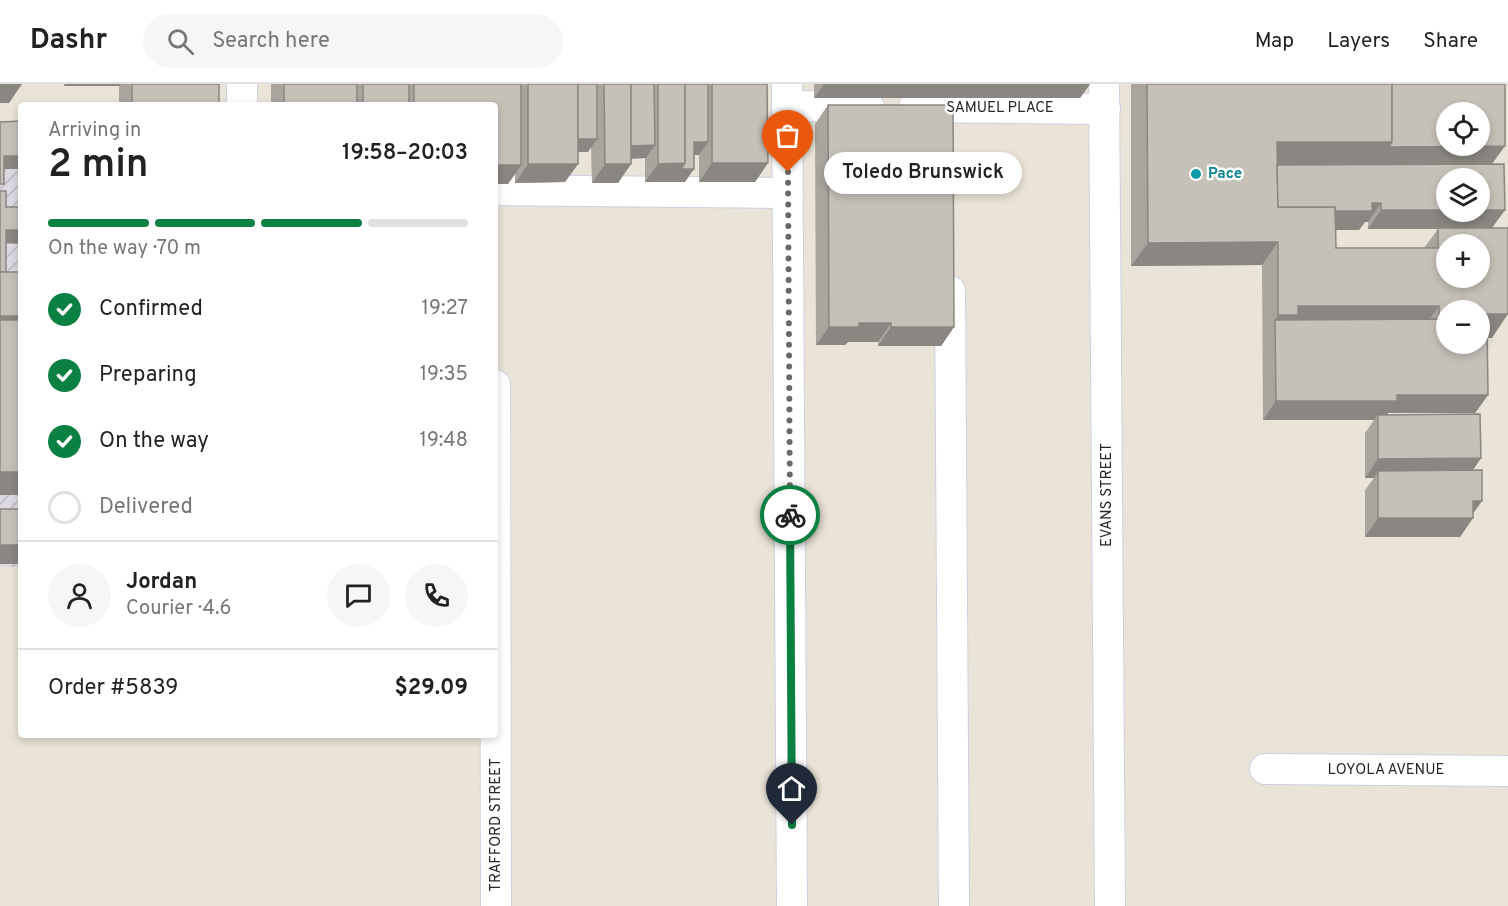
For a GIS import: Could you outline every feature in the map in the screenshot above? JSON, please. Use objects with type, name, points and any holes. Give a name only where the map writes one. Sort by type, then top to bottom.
[{"type":"street","points":[[242,84],[242,102]]},
{"type":"street","points":[[788,95],[792,906]]},
{"type":"street","name":"SAMUEL PLACE","points":[[788,95],[949,119],[1105,96]]},
{"type":"street","name":"EVANS STREET","points":[[1105,96],[1110,906]]},
{"type":"street","points":[[498,190],[788,193]]},
{"type":"street","points":[[950,262],[954,906]]},
{"type":"street","name":"TRAFFORD STREET","points":[[496,738],[496,906]]},
{"type":"street","name":"LOYOLA AVENUE","points":[[1265,769],[1508,771]]},
{"type":"shaded area","points":[[0,134],[18,134],[18,567],[0,567]]},
{"type":"building","points":[[132,84],[219,84],[219,102],[132,102]]},
{"type":"building","points":[[284,84],[357,84],[357,102],[284,102]]},
{"type":"building","points":[[363,84],[409,84],[409,102],[363,102]]},
{"type":"building","points":[[414,84],[521,84],[521,165],[498,165],[498,102],[414,102]]},
{"type":"building","points":[[528,84],[578,84],[578,164],[528,164]]},
{"type":"building","points":[[578,84],[597,84],[597,139],[578,139]]},
{"type":"building","points":[[604,84],[631,84],[631,164],[605,164]]},
{"type":"building","points":[[631,84],[654,84],[655,145],[631,146]]},
{"type":"building","points":[[658,84],[685,84],[685,163],[658,164]]},
{"type":"building","points":[[685,84],[708,84],[708,142],[694,142],[694,169],[681,169],[685,163]]},
{"type":"building","points":[[712,84],[767,84],[768,163],[712,163]]},
{"type":"building","name":"Pace","points":[[1147,84],[1392,84],[1392,142],[1277,142],[1278,207],[1335,207],[1336,248],[1436,248],[1436,288],[1490,288],[1490,234],[1438,234],[1438,228],[1508,228],[1508,314],[1490,314],[1490,300],[1436,300],[1436,306],[1298,306],[1298,315],[1278,315],[1278,242],[1148,243]]},
{"type":"building","points":[[1392,84],[1505,84],[1505,146],[1490,146],[1490,102],[1436,102],[1436,147],[1389,147],[1392,142]]},
{"type":"building","points":[[828,105],[953,105],[954,327],[891,327],[891,323],[859,323],[859,327],[829,327]]},
{"type":"building","points":[[18,121],[18,156],[4,156],[4,184],[0,184],[0,122]]},
{"type":"building","points":[[1504,164],[1505,210],[1490,210],[1490,168],[1436,168],[1436,210],[1381,210],[1381,203],[1372,203],[1372,211],[1335,211],[1335,207],[1278,207],[1277,165]]},
{"type":"building","points":[[0,191],[6,191],[6,207],[18,207],[18,230],[6,230],[6,272],[0,272]]},
{"type":"building","points":[[0,272],[18,272],[18,316],[0,316]]},
{"type":"building","points":[[1436,319],[1436,354],[1487,354],[1488,395],[1397,395],[1397,401],[1276,401],[1275,320]]},
{"type":"building","points":[[0,320],[18,320],[18,472],[0,472]]},
{"type":"building","points":[[1480,414],[1481,458],[1378,459],[1378,415]]},
{"type":"building","points":[[1482,470],[1482,501],[1473,501],[1473,518],[1378,518],[1378,471]]},
{"type":"building","points":[[0,509],[18,509],[18,545],[0,545]]},
{"type":"way so far","points":[[788,172],[790,515]]},
{"type":"place","name":"Toledo Brunswick","points":[[788,172]]},
{"type":"place","name":"Pace","points":[[1196,174]]},
{"type":"route","points":[[790,515],[792,825]]}]
